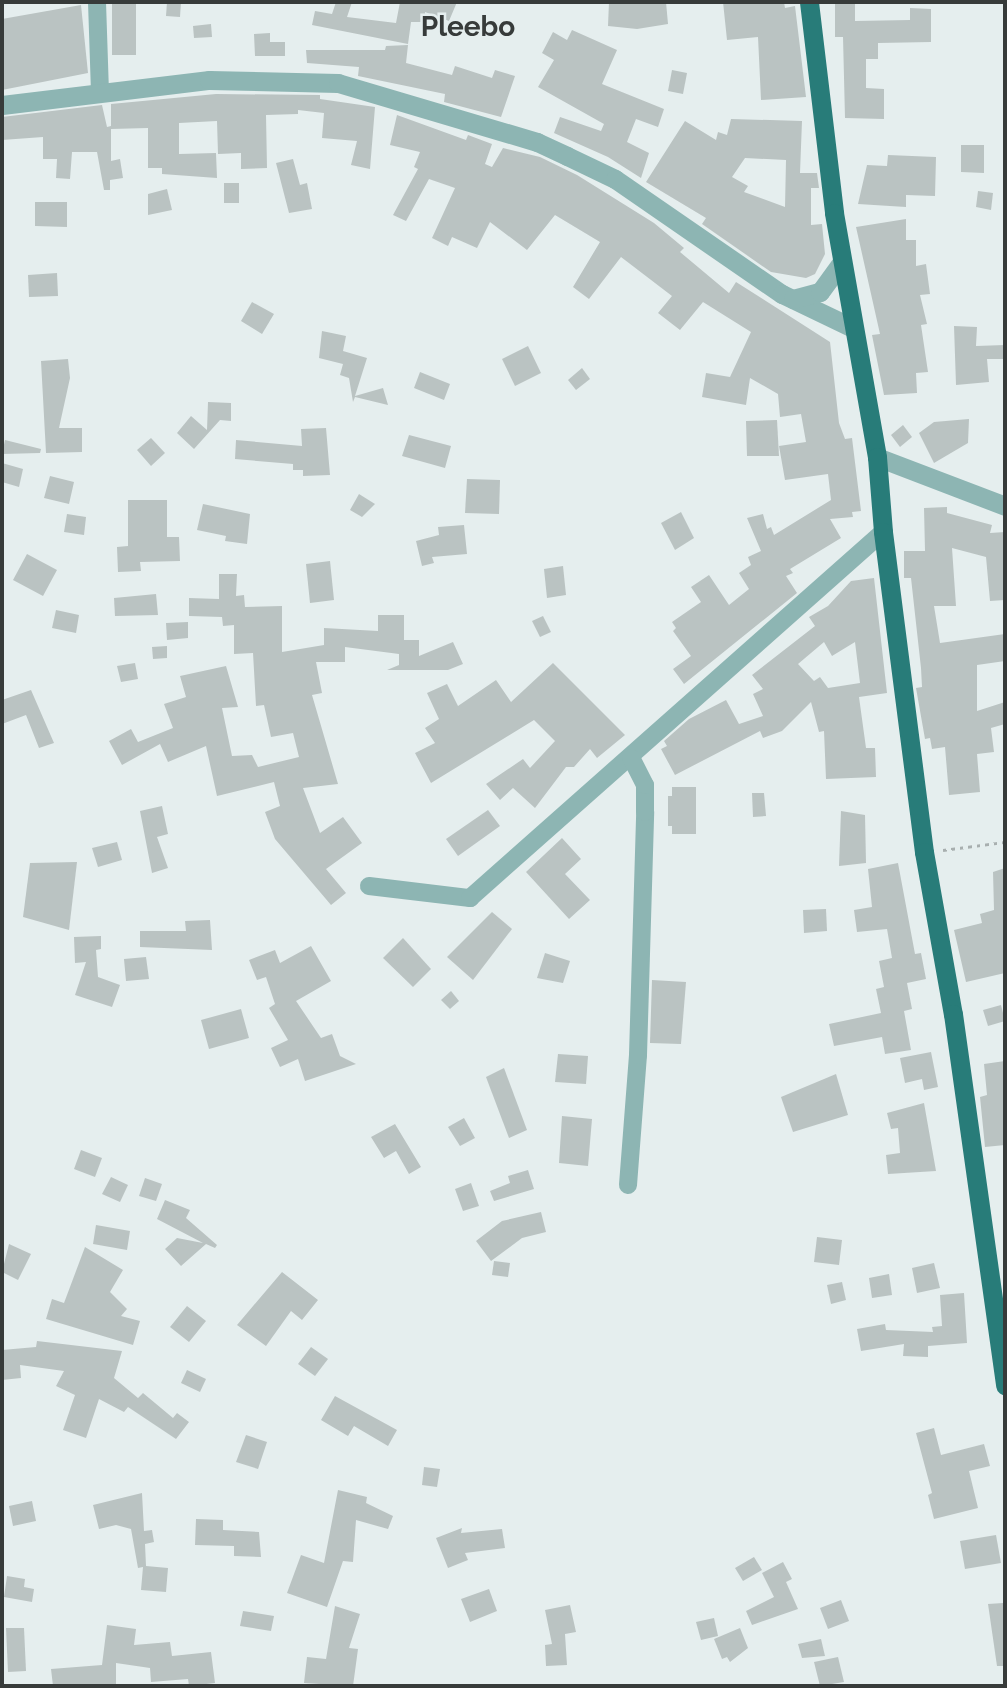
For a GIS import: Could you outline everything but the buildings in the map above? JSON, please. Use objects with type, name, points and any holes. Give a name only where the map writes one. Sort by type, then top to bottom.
[{"type":"highway","points":[[809,2],[842,262],[877,457],[883,532],[924,852],[953,1014],[1005,1385]]},
{"type":"street","points":[[97,2],[100,93]]},
{"type":"street","points":[[2,105],[209,80],[301,80],[338,83],[537,142],[615,179],[793,299],[853,328]]},
{"type":"street","points":[[793,299],[820,292],[842,262]]},
{"type":"street","points":[[877,457],[1005,506]]},
{"type":"street","points":[[369,886],[470,898],[883,532]]},
{"type":"street","points":[[628,1185],[638,1055],[645,812],[645,785],[631,758]]},
{"type":"path","points":[[924,852],[1005,842]]},
{"type":"district","name":"Pleebo","points":[[468,27]]}]
